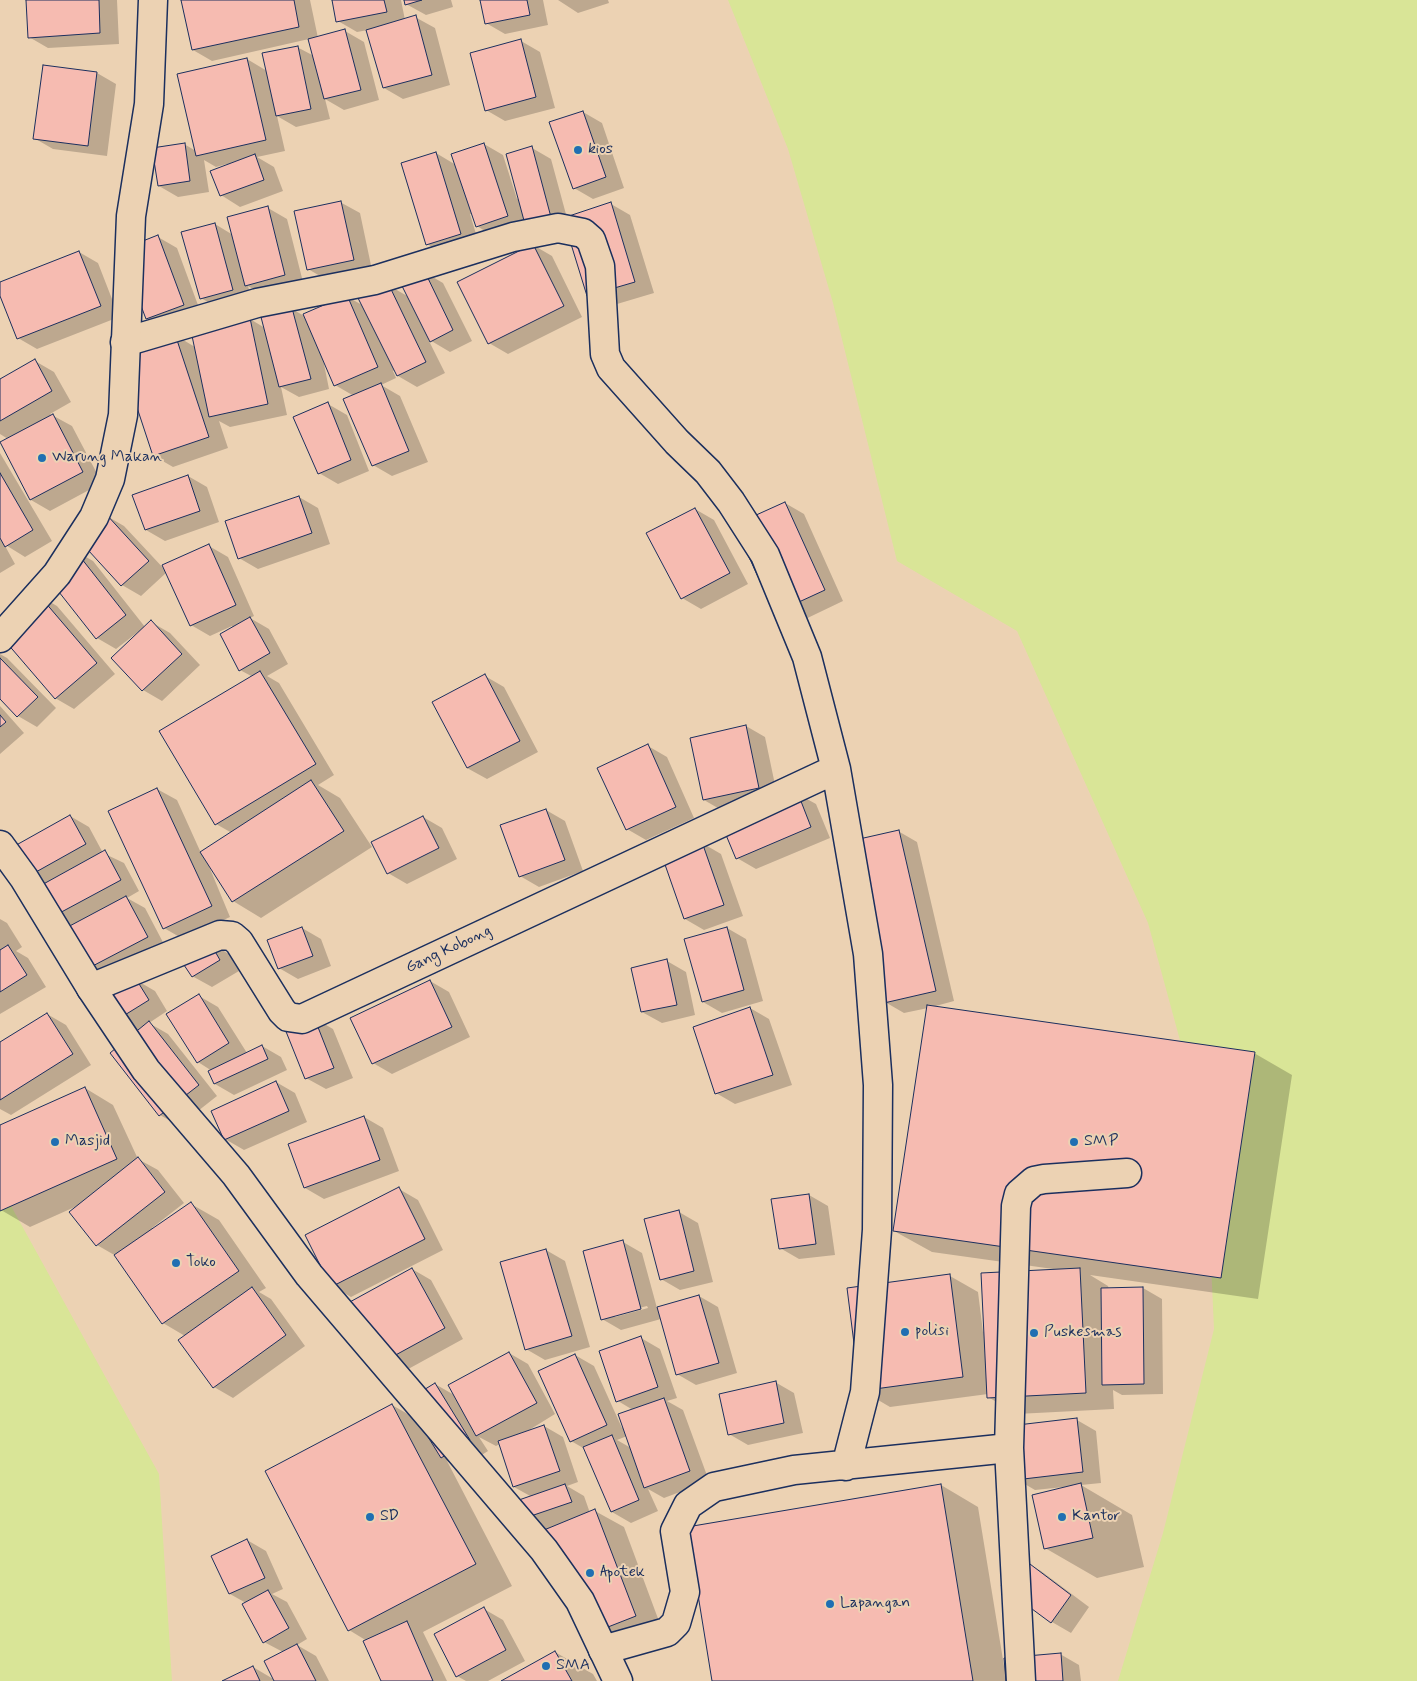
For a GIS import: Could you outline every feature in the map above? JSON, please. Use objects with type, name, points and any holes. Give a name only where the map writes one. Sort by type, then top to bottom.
[{"type":"street","points":[[0,638],[58,574],[94,517],[110,479],[123,415],[132,216],[149,104],[154,0]]},
{"type":"street","points":[[125,342],[257,303],[374,280],[513,237],[558,228],[583,233],[591,240],[600,266],[605,354],[611,368],[677,442],[708,472],[731,502],[765,555],[807,657],[836,769],[868,954],[878,1085],[877,1230],[865,1392],[846,1466]]},
{"type":"street","name":"Gang Kobong","points":[[91,988],[220,935],[232,936],[239,942],[282,1011],[288,1017],[302,1019],[836,769]]},
{"type":"street","points":[[0,845],[24,878],[91,988],[146,1070],[236,1175],[309,1275],[544,1550],[580,1601],[618,1681]]},
{"type":"street","points":[[1021,1681],[1009,1448],[1016,1206],[1019,1194],[1024,1187],[1044,1179],[1127,1173]]},
{"type":"street","points":[[604,1650],[667,1632],[676,1624],[685,1592],[674,1531],[688,1505],[714,1488],[794,1470],[1009,1448]]},
{"type":"green space","points":[[728,0],[1417,0],[1417,1681],[1118,1681],[1163,1533],[1214,1329],[1205,1132],[1148,923],[1017,631],[897,561],[833,303],[788,149]]},
{"type":"green space","points":[[0,1186],[159,1474],[172,1681],[0,1681]]},
{"type":"building","points":[[26,0],[99,0],[100,33],[28,38]]},
{"type":"building","points":[[181,0],[294,0],[299,27],[192,50]]},
{"type":"building","points":[[332,0],[384,0],[387,12],[336,22]]},
{"type":"building","points":[[404,0],[422,0],[405,5]]},
{"type":"building","points":[[480,0],[527,0],[530,15],[485,24]]},
{"type":"building","points":[[416,15],[432,75],[383,88],[366,30]]},
{"type":"building","points":[[345,29],[361,90],[324,99],[308,39]]},
{"type":"building","points":[[521,39],[536,97],[485,111],[470,53]]},
{"type":"building","points":[[298,46],[311,109],[276,116],[262,53]]},
{"type":"building","points":[[247,58],[266,140],[196,156],[177,74]]},
{"type":"building","points":[[43,65],[97,72],[88,146],[33,139]]},
{"type":"building","name":"kios","points":[[583,111],[606,177],[573,189],[549,122]]},
{"type":"building","points":[[185,143],[190,181],[158,186],[152,148]]},
{"type":"building","points":[[484,143],[508,216],[476,227],[451,154]]},
{"type":"building","points":[[532,146],[552,221],[526,228],[506,154]]},
{"type":"building","points":[[436,152],[461,234],[426,245],[401,163]]},
{"type":"building","points":[[255,154],[264,180],[220,196],[210,171]]},
{"type":"building","points":[[341,201],[354,260],[307,270],[294,211]]},
{"type":"building","points":[[611,202],[635,282],[587,296],[563,218]]},
{"type":"building","points":[[268,206],[285,275],[245,286],[227,217]]},
{"type":"building","points":[[215,223],[233,290],[200,299],[181,232]]},
{"type":"building","points":[[158,235],[184,305],[146,319],[120,250]]},
{"type":"building","points":[[533,244],[564,306],[488,344],[457,282]]},
{"type":"building","points":[[79,251],[101,306],[17,339],[0,296],[0,282]]},
{"type":"building","points":[[424,270],[453,330],[430,342],[400,282]]},
{"type":"building","points":[[388,283],[426,362],[397,376],[358,298]]},
{"type":"building","points":[[347,295],[378,367],[334,386],[303,314]]},
{"type":"building","points":[[292,308],[311,379],[279,387],[261,317]]},
{"type":"building","points":[[250,318],[268,404],[209,417],[191,331]]},
{"type":"building","points":[[175,334],[209,437],[153,456],[119,353]]},
{"type":"building","points":[[35,359],[52,391],[0,421],[0,379]]},
{"type":"building","points":[[381,383],[409,451],[372,466],[343,399]]},
{"type":"building","points":[[328,402],[351,460],[318,474],[293,417]]},
{"type":"building","name":"Warung Makan","points":[[53,414],[83,472],[30,500],[0,442]]},
{"type":"building","points":[[0,473],[33,530],[5,547],[0,538]]},
{"type":"building","points":[[188,475],[200,511],[145,530],[132,495]]},
{"type":"building","points":[[299,496],[312,533],[238,559],[225,521]]},
{"type":"building","points":[[785,502],[825,590],[775,613],[734,525]]},
{"type":"building","points":[[695,508],[730,573],[681,599],[646,533]]},
{"type":"building","points":[[105,513],[149,561],[121,586],[77,538]]},
{"type":"building","points":[[209,544],[236,605],[190,626],[162,565]]},
{"type":"building","points":[[74,549],[126,615],[96,639],[44,573]]},
{"type":"building","points":[[38,594],[97,663],[55,699],[0,635]]},
{"type":"building","points":[[250,617],[270,653],[239,671],[220,634]]},
{"type":"building","points":[[151,620],[182,654],[142,691],[111,658]]},
{"type":"building","points":[[0,658],[38,697],[17,717],[0,699]]},
{"type":"building","points":[[260,671],[316,764],[215,825],[159,731]]},
{"type":"building","points":[[485,674],[520,741],[467,768],[432,702]]},
{"type":"building","points":[[0,715],[6,722],[0,727]]},
{"type":"building","points":[[746,725],[759,788],[703,800],[690,738]]},
{"type":"building","points":[[648,744],[676,807],[626,830],[597,768]]},
{"type":"building","points":[[311,780],[344,831],[232,902],[200,852]]},
{"type":"building","points":[[157,788],[212,906],[163,929],[108,811]]},
{"type":"building","points":[[797,791],[811,827],[736,859],[721,823]]},
{"type":"building","points":[[546,809],[565,860],[519,877],[500,825]]},
{"type":"building","points":[[70,815],[86,844],[27,877],[11,848]]},
{"type":"building","points":[[423,816],[439,848],[387,874],[371,842]]},
{"type":"building","points":[[899,830],[936,991],[884,1003],[846,842]]},
{"type":"building","points":[[702,842],[724,905],[684,919],[662,856]]},
{"type":"building","points":[[105,850],[121,880],[54,916],[38,887]]},
{"type":"building","points":[[126,896],[148,937],[85,970],[64,929]]},
{"type":"building","points":[[302,927],[313,956],[278,969],[267,940]]},
{"type":"building","points":[[727,927],[744,990],[702,1002],[684,939]]},
{"type":"building","points":[[209,941],[220,960],[192,977],[180,959]]},
{"type":"building","points":[[8,945],[27,975],[0,992],[0,950]]},
{"type":"building","points":[[667,959],[677,1005],[641,1012],[631,968]]},
{"type":"building","points":[[136,979],[149,1000],[107,1026],[93,1005]]},
{"type":"building","points":[[430,980],[452,1027],[372,1064],[350,1018]]},
{"type":"building","points":[[199,994],[229,1043],[197,1063],[166,1014]]},
{"type":"building","name":"SMP","points":[[927,1005],[1255,1052],[1221,1278],[893,1231]]},
{"type":"building","points":[[750,1007],[773,1075],[715,1094],[693,1027]]},
{"type":"building","points":[[47,1013],[73,1054],[0,1100],[0,1042]]},
{"type":"building","points":[[314,1017],[334,1068],[305,1079],[285,1029]]},
{"type":"building","points":[[149,1021],[199,1085],[159,1116],[110,1053]]},
{"type":"building","points":[[262,1045],[268,1059],[214,1084],[208,1071]]},
{"type":"building","points":[[276,1081],[289,1111],[224,1140],[211,1111]]},
{"type":"building","name":"Masjid","points":[[85,1087],[117,1159],[0,1211],[0,1125]]},
{"type":"building","points":[[364,1116],[380,1160],[304,1188],[288,1144]]},
{"type":"building","points":[[138,1157],[165,1192],[96,1246],[69,1212]]},
{"type":"building","points":[[399,1187],[425,1239],[331,1287],[305,1235]]},
{"type":"building","points":[[809,1194],[816,1244],[779,1249],[771,1199]]},
{"type":"building","name":"Toko","points":[[191,1202],[239,1271],[162,1324],[114,1255]]},
{"type":"building","points":[[679,1210],[694,1271],[660,1280],[644,1219]]},
{"type":"building","points":[[623,1240],[641,1309],[601,1320],[583,1251]]},
{"type":"building","points":[[546,1249],[572,1336],[525,1350],[500,1262]]},
{"type":"building","points":[[412,1268],[445,1328],[381,1363],[348,1303]]},
{"type":"building","name":"Puskesmas","points":[[1080,1268],[1086,1393],[987,1398],[981,1273]]},
{"type":"building","name":"polisi","points":[[950,1274],[963,1377],[860,1391],[847,1288]]},
{"type":"building","points":[[252,1287],[286,1335],[213,1388],[178,1340]]},
{"type":"building","points":[[1143,1287],[1144,1384],[1102,1385],[1101,1288]]},
{"type":"building","points":[[699,1295],[719,1363],[676,1375],[657,1307]]},
{"type":"building","points":[[641,1336],[658,1387],[616,1402],[599,1351]]},
{"type":"building","points":[[509,1352],[537,1403],[476,1436],[448,1385]]},
{"type":"building","points":[[575,1354],[607,1425],[570,1442],[538,1371]]},
{"type":"building","points":[[776,1381],[784,1423],[728,1435],[719,1394]]},
{"type":"building","points":[[435,1383],[470,1440],[441,1458],[406,1401]]},
{"type":"building","points":[[664,1398],[690,1471],[644,1488],[618,1414]]},
{"type":"building","name":"SD","points":[[392,1404],[476,1564],[348,1631],[265,1471]]},
{"type":"building","points":[[1077,1418],[1083,1472],[1015,1480],[1009,1426]]},
{"type":"building","points":[[544,1425],[560,1471],[513,1487],[498,1441]]},
{"type":"building","points":[[612,1435],[639,1500],[611,1512],[583,1447]]},
{"type":"building","name":"Kantor","points":[[1081,1483],[1093,1538],[1044,1549],[1032,1495]]},
{"type":"building","points":[[565,1484],[572,1502],[522,1519],[516,1501]]},
{"type":"building","name":"Lapangan","points":[[941,1484],[973,1681],[712,1681],[687,1527]]},
{"type":"building","name":"Apotek","points":[[595,1509],[636,1616],[585,1636],[544,1530]]},
{"type":"building","points":[[247,1539],[265,1578],[229,1594],[211,1556]]},
{"type":"building","points":[[1022,1558],[1071,1595],[1051,1623],[1001,1586]]},
{"type":"building","points":[[268,1590],[289,1628],[263,1643],[242,1604]]},
{"type":"building","points":[[484,1607],[506,1650],[456,1677],[434,1634]]},
{"type":"building","points":[[407,1621],[433,1681],[381,1681],[363,1641]]},
{"type":"building","points":[[297,1644],[316,1681],[274,1681],[264,1661]]},
{"type":"building","name":"SMA","points":[[555,1651],[572,1681],[501,1681]]},
{"type":"building","points":[[1061,1653],[1063,1681],[1006,1681],[1004,1658]]},
{"type":"building","points":[[253,1666],[260,1681],[222,1681]]},
{"type":"place","name":"kios","points":[[578,150]]},
{"type":"place","name":"Warung Makan","points":[[42,458]]},
{"type":"place","name":"Masjid","points":[[55,1142]]},
{"type":"place","name":"SMP","points":[[1074,1142]]},
{"type":"place","name":"Toko","points":[[176,1263]]},
{"type":"place","name":"polisi","points":[[905,1332]]},
{"type":"place","name":"Puskesmas","points":[[1034,1333]]},
{"type":"place","name":"SD","points":[[370,1517]]},
{"type":"place","name":"Kantor","points":[[1062,1517]]},
{"type":"place","name":"Apotek","points":[[590,1573]]},
{"type":"place","name":"Lapangan","points":[[830,1604]]},
{"type":"place","name":"SMA","points":[[546,1666]]}]
